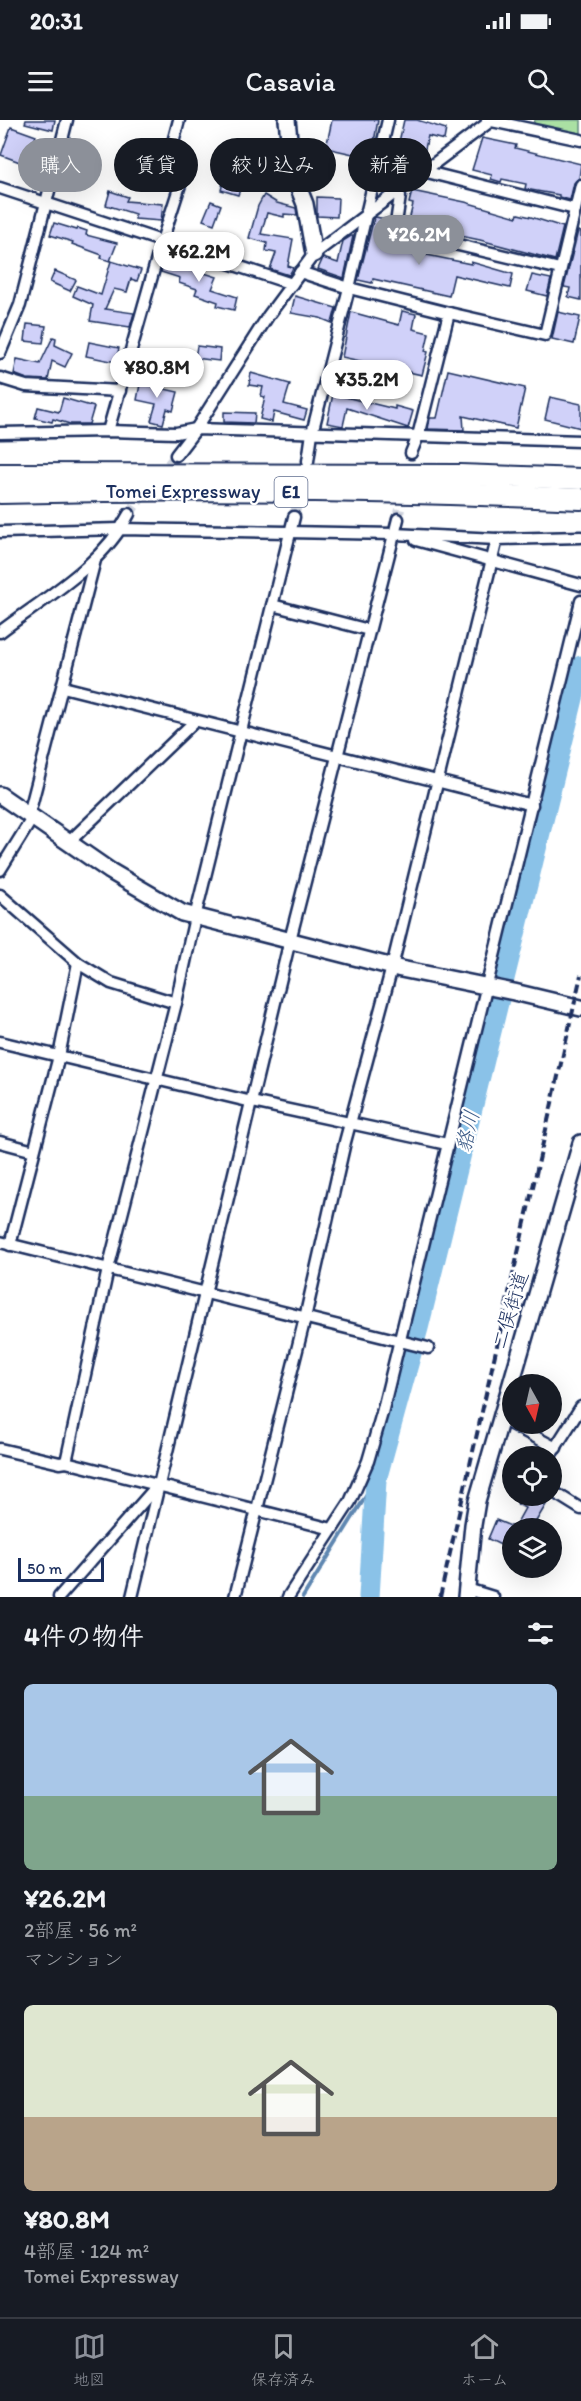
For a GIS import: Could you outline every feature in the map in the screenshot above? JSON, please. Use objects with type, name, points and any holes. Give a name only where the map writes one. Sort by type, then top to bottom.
[{"type":"highway","name":"Tomei Expressway","points":[[0,474],[460,475],[581,479]]},
{"type":"highway","name":"Tomei Expressway","points":[[0,493],[106,490],[455,493],[581,499]]},
{"type":"street","points":[[0,353],[20,305],[67,120]]},
{"type":"street","points":[[108,431],[180,185],[164,176],[179,120]]},
{"type":"street","points":[[286,120],[293,174],[304,204],[314,254]]},
{"type":"street","points":[[308,461],[312,433],[388,120]]},
{"type":"street","points":[[432,164],[490,120],[581,140]]},
{"type":"street","points":[[432,173],[575,209]]},
{"type":"street","points":[[300,272],[349,288],[545,335],[581,185]]},
{"type":"street","points":[[0,188],[292,284]]},
{"type":"street","points":[[176,455],[196,429],[268,316],[314,254],[395,192]]},
{"type":"street","points":[[398,192],[400,196],[395,230],[560,269]]},
{"type":"street","points":[[411,453],[418,436],[449,313]]},
{"type":"street","points":[[0,378],[26,386],[120,392]]},
{"type":"street","points":[[0,433],[108,431],[176,433],[196,429],[581,441]]},
{"type":"street","points":[[0,632],[95,560],[121,529],[129,514]]},
{"type":"street","points":[[66,1462],[108,1269],[176,1003],[195,917],[294,517]]},
{"type":"street","points":[[132,1597],[290,940],[369,630],[398,535],[398,519]]},
{"type":"street","points":[[0,532],[121,529],[497,539],[581,537]]},
{"type":"street","points":[[398,535],[581,585]]},
{"type":"street","points":[[235,1597],[497,539]]},
{"type":"street","points":[[0,870],[31,815],[95,560]]},
{"type":"street","points":[[288,1597],[350,1502],[368,1461],[400,1341],[581,601]]},
{"type":"street","points":[[272,605],[369,630]]},
{"type":"street","points":[[63,687],[194,722],[336,754],[532,805]]},
{"type":"street","points":[[68,843],[194,722]]},
{"type":"street","points":[[0,795],[68,843],[144,892],[169,907],[195,917],[392,967],[581,1008]]},
{"type":"street","points":[[0,895],[78,963],[111,983],[176,1003]]},
{"type":"street","points":[[78,963],[59,1056],[34,1151],[5,1244],[428,1348]]},
{"type":"street","points":[[0,1042],[252,1102],[447,1144]]},
{"type":"street","points":[[0,1142],[34,1151]]},
{"type":"street","name":"二俣街道","points":[[467,1593],[474,1514],[581,1143]]},
{"type":"street","points":[[557,1446],[581,1407]]},
{"type":"street","points":[[500,1418],[544,1446]]},
{"type":"street","points":[[0,1449],[60,1463],[66,1462],[332,1529]]},
{"type":"street","points":[[59,1597],[158,1485]]},
{"type":"street","points":[[562,1497],[581,1509]]},
{"type":"street","points":[[467,1593],[493,1597]]},
{"type":"green space","points":[[535,120],[581,120],[581,134],[533,126]]},
{"type":"building","points":[[26,120],[55,120],[53,130],[25,123]]},
{"type":"building","points":[[332,120],[378,120],[375,138],[348,138],[348,153],[336,150],[336,138],[328,138]]},
{"type":"building","points":[[404,120],[417,120],[446,129],[444,140],[428,136],[428,138],[400,138]]},
{"type":"building","points":[[11,127],[36,136],[35,138],[18,138],[18,161],[1,155]]},
{"type":"building","points":[[482,138],[516,145],[515,148],[581,164],[579,178],[574,183],[570,200],[559,197],[559,195],[525,189],[526,184],[491,179],[492,175],[472,170]]},
{"type":"building","points":[[110,191],[128,197],[126,201],[163,204],[161,221],[135,219],[135,214],[106,205]]},
{"type":"building","points":[[412,192],[417,192],[465,202],[517,217],[518,214],[531,217],[563,227],[555,260],[480,240],[408,225],[413,204],[409,203]]},
{"type":"building","points":[[264,195],[277,203],[296,208],[297,215],[284,214],[284,217],[267,213],[261,234],[293,239],[288,266],[293,268],[289,275],[270,269],[276,253],[266,251],[267,243],[249,238],[258,206]]},
{"type":"building","points":[[317,197],[338,198],[337,217],[317,216]]},
{"type":"building","points":[[211,201],[221,205],[214,224],[203,220]]},
{"type":"building","points":[[376,217],[389,220],[385,241],[413,248],[412,252],[471,264],[471,262],[513,274],[510,288],[454,275],[449,296],[373,279],[372,283],[358,280]]},
{"type":"building","points":[[54,223],[77,230],[78,228],[87,231],[86,235],[117,243],[110,261],[101,258],[102,255],[72,244],[73,242],[50,235]]},
{"type":"building","points":[[578,231],[581,232],[581,300],[568,297],[570,288],[564,287]]},
{"type":"building","points":[[212,233],[230,239],[225,254],[208,248]]},
{"type":"building","points":[[353,236],[344,278],[318,269],[323,258],[338,263],[343,241]]},
{"type":"building","points":[[165,258],[217,277],[212,289],[237,297],[234,310],[217,306],[218,302],[195,294],[197,289],[179,283],[180,278],[161,272]]},
{"type":"building","points":[[111,261],[141,270],[137,281],[131,279],[127,292],[114,289],[105,309],[134,313],[130,327],[90,321],[93,305],[73,296],[77,286],[101,295]]},
{"type":"building","points":[[55,271],[76,280],[70,291],[50,282]]},
{"type":"building","points":[[532,275],[551,279],[547,296],[527,291]]},
{"type":"building","points":[[295,296],[336,308],[332,323],[320,318],[291,313]]},
{"type":"building","points":[[402,311],[416,314],[413,329],[429,333],[425,351],[428,352],[422,375],[342,357],[351,312],[399,325]]},
{"type":"building","points":[[558,312],[580,317],[574,344],[552,339]]},
{"type":"building","points":[[27,324],[46,326],[43,343],[25,341]]},
{"type":"building","points":[[53,337],[56,338],[55,345],[72,353],[65,367],[52,361],[48,380],[27,379],[14,374],[17,359],[40,364]]},
{"type":"building","points":[[89,342],[119,348],[116,362],[86,356]]},
{"type":"building","points":[[197,346],[220,349],[219,361],[195,358]]},
{"type":"building","points":[[448,370],[525,388],[516,428],[463,416],[464,430],[428,429],[430,418],[437,418]]},
{"type":"building","points":[[251,373],[290,384],[284,404],[307,410],[304,420],[274,412],[272,422],[260,419],[265,397],[261,396],[263,387],[249,385]]},
{"type":"building","points":[[141,379],[161,383],[160,388],[178,392],[173,411],[167,409],[163,424],[151,421],[156,404],[137,400]]},
{"type":"building","points":[[333,394],[413,411],[408,428],[347,408],[343,426],[327,423]]},
{"type":"building","points":[[550,397],[581,404],[581,428],[545,419]]},
{"type":"building","points":[[63,398],[94,407],[89,424],[70,424],[53,419],[52,422],[35,418],[38,407],[59,412]]},
{"type":"building","points":[[224,412],[255,413],[254,423],[224,422]]},
{"type":"building","points":[[521,1506],[545,1506],[538,1518],[520,1518],[525,1508]]},
{"type":"building","points":[[496,1520],[502,1522],[502,1546],[488,1539]]},
{"type":"waterway","name":"貉川","points":[[369,1597],[376,1480],[418,1328],[581,666]]},
{"type":"waterway","points":[[303,1597],[376,1480]]},
{"type":"tunnel","points":[[398,519],[411,453]]},
{"type":"tunnel","points":[[159,476],[176,455]]},
{"type":"tunnel","points":[[294,517],[301,487]]},
{"type":"tunnel","points":[[129,514],[147,490]]},
{"type":"railway","points":[[440,1597],[581,975]]}]
